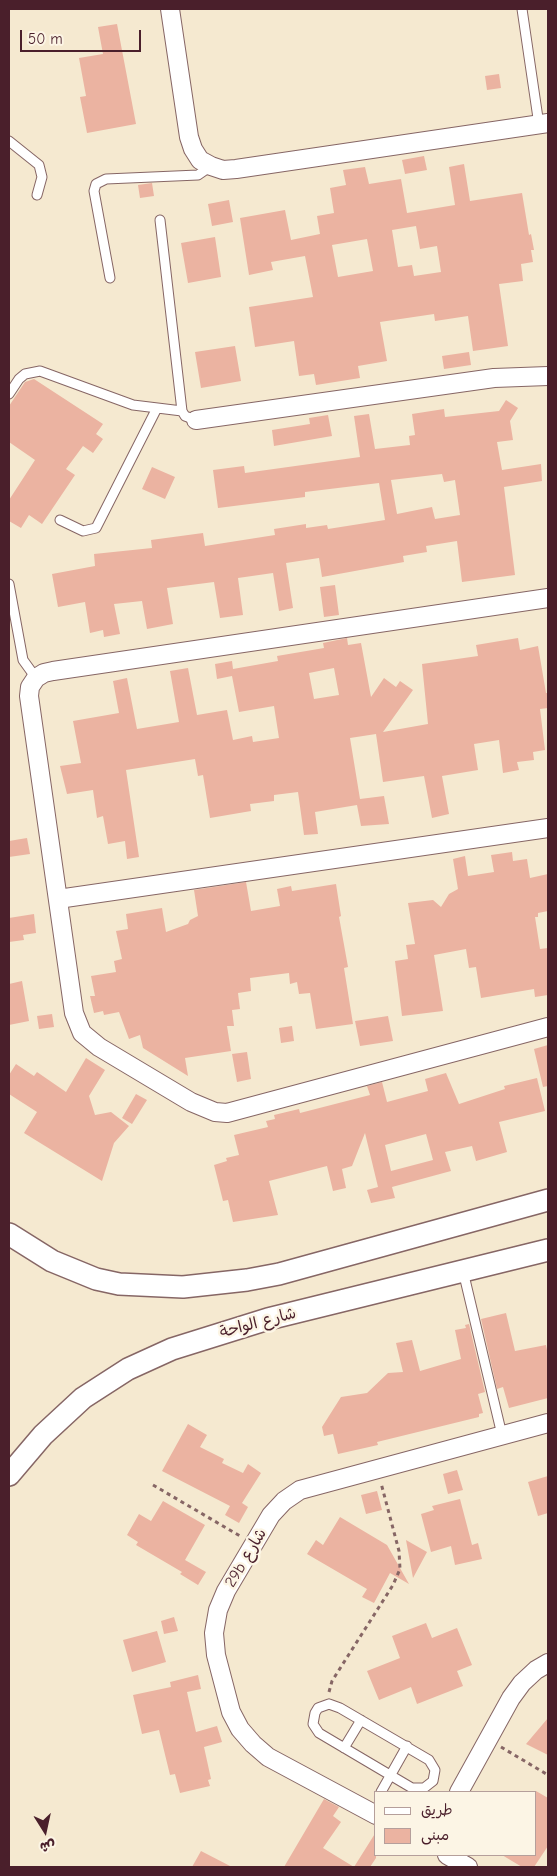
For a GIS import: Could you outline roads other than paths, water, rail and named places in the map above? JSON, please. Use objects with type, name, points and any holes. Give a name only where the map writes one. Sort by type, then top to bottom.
[{"type":"street","points":[[170,9],[189,137],[196,154],[211,166],[224,170],[236,169],[543,124]]},
{"type":"street","points":[[189,416],[494,378],[548,376]]},
{"type":"street","points":[[548,598],[53,671],[44,673],[36,678],[30,687],[29,696],[74,1013],[82,1033],[99,1047],[191,1102],[215,1112],[227,1113],[548,1027]]},
{"type":"street","points":[[58,899],[548,828]]},
{"type":"street","points":[[9,1234],[52,1261],[96,1279],[135,1286],[199,1286],[279,1274],[548,1200]]},
{"type":"street","name":"شارع الواحة","points":[[9,1475],[42,1435],[83,1398],[128,1369],[153,1357],[236,1328],[548,1250]]},
{"type":"street","name":"29b شارع","points":[[374,1809],[268,1757],[246,1737],[231,1712],[216,1655],[214,1633],[218,1610],[226,1591],[271,1515],[284,1501],[300,1490],[548,1422]]},
{"type":"street","points":[[460,1791],[522,1683],[548,1663]]},
{"type":"street","points":[[450,1856],[468,1867]]},
{"type":"lane","points":[[522,9],[543,124]]},
{"type":"lane","points":[[9,141],[39,164],[42,177],[37,195]]},
{"type":"lane","points":[[110,278],[94,191],[96,184],[106,179],[198,176],[211,166]]},
{"type":"lane","points":[[9,394],[25,374],[40,371],[121,401],[189,416],[160,220]]},
{"type":"lane","points":[[60,520],[83,531],[96,528],[158,408]]},
{"type":"lane","points":[[9,584],[23,660],[36,678]]},
{"type":"lane","points":[[463,1271],[502,1435]]},
{"type":"lane","points":[[329,1704],[335,1705],[361,1720],[407,1746],[433,1764],[435,1776],[429,1786],[418,1789],[390,1775],[319,1733],[313,1724],[314,1713],[324,1705],[329,1704]]},
{"type":"lane","points":[[344,1748],[361,1720]]},
{"type":"lane","points":[[382,1791],[407,1746]]}]
